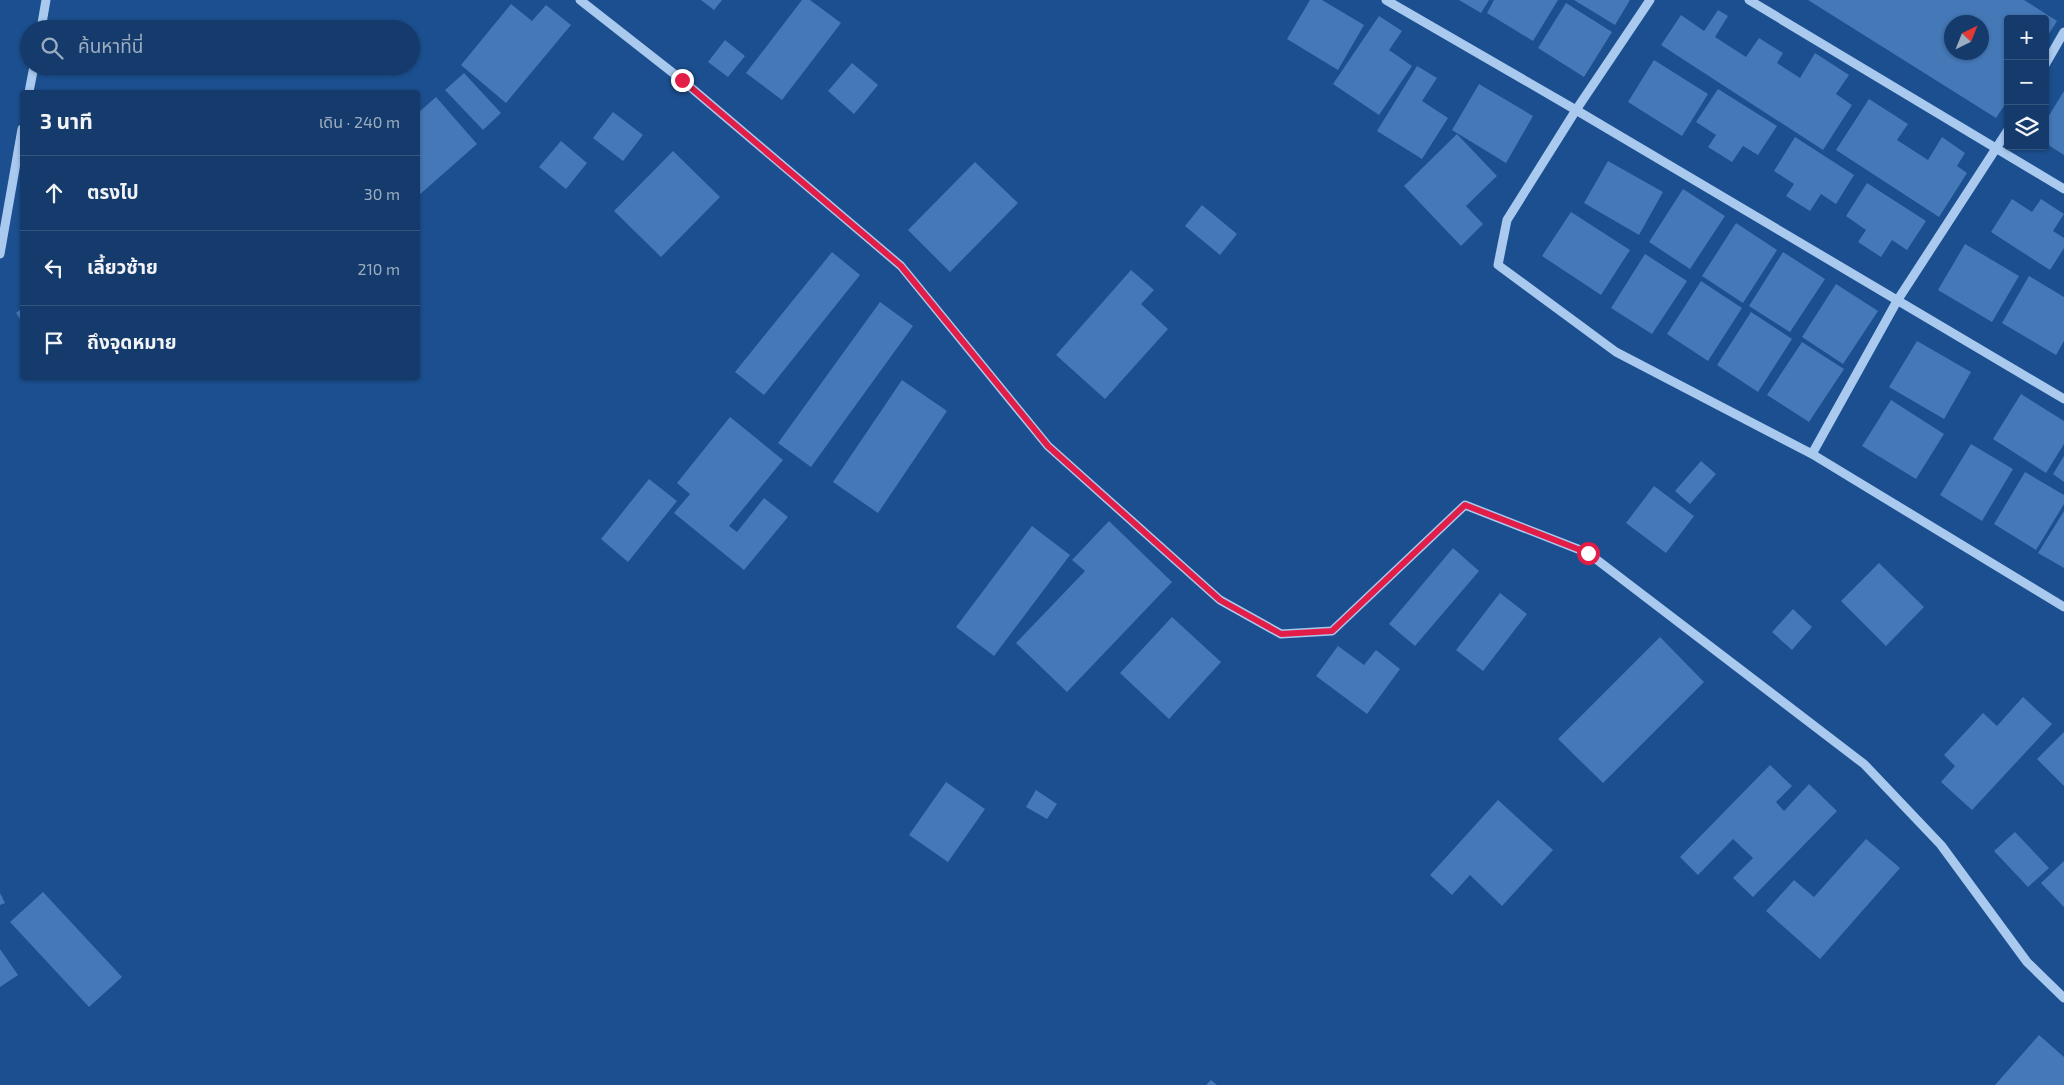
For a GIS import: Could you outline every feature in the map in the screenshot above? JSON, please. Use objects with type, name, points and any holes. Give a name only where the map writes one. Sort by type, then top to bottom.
[{"type":"street","points":[[42,20],[46,0]]},
{"type":"street","points":[[580,0],[682,80],[901,266],[1048,446],[1220,600],[1281,634],[1332,631],[1465,505],[1588,553],[1864,764],[1941,845],[2027,962],[2064,998]]},
{"type":"street","points":[[1386,0],[1576,110],[2064,399]]},
{"type":"street","points":[[1650,0],[1576,110],[1507,220],[1498,265],[1616,352],[1812,454],[2064,607]]},
{"type":"street","points":[[1749,0],[2064,189]]},
{"type":"street","points":[[2048,60],[2064,32]]},
{"type":"street","points":[[29,90],[32,75]]},
{"type":"street","points":[[1812,454],[1897,301],[2004,137]]},
{"type":"street","points":[[0,254],[20,140]]},
{"type":"building","points":[[701,0],[722,0],[714,10]]},
{"type":"building","points":[[802,0],[810,0],[841,23],[782,100],[746,73]]},
{"type":"building","points":[[1310,0],[1322,0],[1364,25],[1338,70],[1287,39]]},
{"type":"building","points":[[1459,0],[1489,0],[1481,13]]},
{"type":"building","points":[[1494,0],[1558,0],[1533,41],[1487,13]]},
{"type":"building","points":[[1574,0],[1630,0],[1615,25]]},
{"type":"building","points":[[1808,0],[2024,0],[2048,15],[2004,15],[2004,106],[1996,118]]},
{"type":"building","points":[[1566,3],[1612,32],[1584,77],[1538,48]]},
{"type":"building","points":[[511,4],[532,21],[546,5],[571,25],[506,103],[461,65]]},
{"type":"building","points":[[1718,10],[1728,16],[1715,37],[1746,57],[1759,38],[1783,53],[1777,63],[1800,78],[1815,53],[1849,75],[1836,94],[1852,105],[1823,150],[1661,45],[1681,15],[1704,31]]},
{"type":"building","points":[[1379,16],[1402,31],[1389,50],[1412,66],[1379,115],[1333,84]]},
{"type":"building","points":[[2049,16],[2057,21],[2049,34]]},
{"type":"building","points":[[725,40],[745,56],[728,77],[708,62]]},
{"type":"building","points":[[1654,60],[1708,94],[1682,136],[1628,102]]},
{"type":"building","points":[[852,63],[878,85],[854,114],[828,91]]},
{"type":"building","points":[[1417,66],[1437,78],[1422,101],[1448,118],[1422,159],[1377,131]]},
{"type":"building","points":[[464,73],[501,113],[483,130],[445,90]]},
{"type":"building","points":[[1479,84],[1533,116],[1506,163],[1452,130]]},
{"type":"building","points":[[1718,89],[1777,126],[1758,155],[1743,146],[1732,162],[1708,147],[1716,135],[1696,122]]},
{"type":"building","points":[[2064,91],[2064,155],[2049,146],[2049,115]]},
{"type":"building","points":[[436,97],[477,144],[420,194],[420,111]]},
{"type":"building","points":[[1869,99],[1908,124],[1897,140],[1928,160],[1942,137],[1965,153],[1957,166],[1967,173],[1939,217],[1836,150]]},
{"type":"building","points":[[613,112],[643,135],[623,161],[593,138]]},
{"type":"building","points":[[1457,134],[1497,176],[1466,206],[1483,224],[1461,246],[1404,186]]},
{"type":"building","points":[[1795,137],[1854,175],[1836,204],[1821,194],[1810,211],[1786,196],[1794,184],[1774,171]]},
{"type":"building","points":[[561,141],[587,163],[566,189],[539,167]]},
{"type":"building","points":[[673,151],[720,197],[661,257],[614,211]]},
{"type":"building","points":[[1608,161],[1663,192],[1639,235],[1584,203]]},
{"type":"building","points":[[975,162],[1018,203],[950,272],[908,230]]},
{"type":"building","points":[[1867,183],[1926,221],[1907,250],[1892,240],[1881,257],[1858,242],[1866,230],[1846,216]]},
{"type":"building","points":[[1683,189],[1725,216],[1690,269],[1649,242]]},
{"type":"building","points":[[2012,199],[2032,212],[2041,199],[2064,214],[2053,231],[2064,238],[2064,248],[2050,270],[1991,232]]},
{"type":"building","points":[[1202,205],[1237,234],[1220,255],[1185,226]]},
{"type":"building","points":[[1571,212],[1630,250],[1601,295],[1542,256]]},
{"type":"building","points":[[1736,223],[1777,250],[1743,303],[1702,276]]},
{"type":"building","points":[[1965,244],[2019,276],[1992,322],[1938,290]]},
{"type":"building","points":[[832,252],[860,275],[764,395],[735,372]]},
{"type":"building","points":[[1783,252],[1825,279],[1790,332],[1749,306]]},
{"type":"building","points":[[1645,254],[1687,281],[1652,334],[1611,308]]},
{"type":"building","points":[[1131,270],[1154,290],[1141,304],[1168,329],[1105,399],[1056,355]]},
{"type":"building","points":[[2029,276],[2064,297],[2064,341],[2056,355],[2002,323]]},
{"type":"building","points":[[1701,281],[1742,308],[1708,361],[1667,334]]},
{"type":"building","points":[[1836,284],[1878,311],[1843,364],[1802,337]]},
{"type":"building","points":[[880,302],[913,326],[811,467],[778,443]]},
{"type":"building","points":[[20,310],[20,319],[16,313]]},
{"type":"building","points":[[1751,312],[1792,339],[1758,392],[1717,365]]},
{"type":"building","points":[[1917,341],[1971,372],[1944,419],[1889,387]]},
{"type":"building","points":[[1802,342],[1844,369],[1809,422],[1767,395]]},
{"type":"building","points":[[902,380],[947,411],[878,513],[833,482]]},
{"type":"building","points":[[2021,394],[2064,421],[2064,444],[2046,473],[1993,439]]},
{"type":"building","points":[[1891,400],[1944,434],[1916,479],[1862,446]]},
{"type":"building","points":[[730,417],[783,460],[729,526],[737,532],[764,498],[788,517],[744,570],[674,513],[690,494],[677,483]]},
{"type":"building","points":[[1971,444],[2013,469],[1982,521],[1940,495]]},
{"type":"building","points":[[2064,456],[2064,482],[2053,474]]},
{"type":"building","points":[[1701,461],[1716,474],[1690,504],[1675,491]]},
{"type":"building","points":[[2025,472],[2064,495],[2064,504],[2036,550],[1994,524]]},
{"type":"building","points":[[649,479],[677,501],[628,562],[601,539]]},
{"type":"building","points":[[1654,486],[1694,516],[1666,553],[1626,523]]},
{"type":"building","points":[[2064,511],[2064,568],[2038,553]]},
{"type":"building","points":[[1109,521],[1172,582],[1067,692],[1016,643],[1085,571],[1072,560]]},
{"type":"building","points":[[1032,526],[1070,555],[994,656],[956,627]]},
{"type":"building","points":[[1453,548],[1479,571],[1415,646],[1389,624]]},
{"type":"building","points":[[1879,563],[1924,607],[1886,646],[1841,601]]},
{"type":"building","points":[[1500,593],[1527,614],[1483,671],[1456,650]]},
{"type":"building","points":[[1793,609],[1812,627],[1792,650],[1772,632]]},
{"type":"building","points":[[1172,617],[1221,662],[1169,719],[1120,673]]},
{"type":"building","points":[[1660,637],[1704,682],[1603,783],[1558,739]]},
{"type":"building","points":[[1338,646],[1364,665],[1376,650],[1400,669],[1367,714],[1316,676]]},
{"type":"building","points":[[2023,697],[2052,724],[1972,810],[1941,782],[1955,766],[1944,755],[1983,713],[1997,726]]},
{"type":"building","points":[[2064,732],[2064,786],[2037,759]]},
{"type":"building","points":[[1770,765],[1792,786],[1776,802],[1784,811],[1809,784],[1837,811],[1753,897],[1733,878],[1753,858],[1733,839],[1698,875],[1680,857]]},
{"type":"building","points":[[946,782],[985,809],[948,862],[909,835]]},
{"type":"building","points":[[1036,790],[1057,804],[1047,819],[1026,807]]},
{"type":"building","points":[[1498,800],[1553,850],[1502,906],[1470,875],[1452,895],[1430,875]]},
{"type":"building","points":[[2015,832],[2049,868],[2028,887],[1994,851]]},
{"type":"building","points":[[1866,839],[1900,868],[1820,959],[1766,911],[1794,880],[1814,897]]},
{"type":"building","points":[[2064,861],[2064,907],[2041,883]]},
{"type":"building","points":[[43,892],[122,977],[89,1007],[10,922]]},
{"type":"building","points":[[0,893],[5,903],[0,905]]},
{"type":"building","points":[[0,949],[18,975],[0,987]]},
{"type":"building","points":[[2039,1035],[2064,1057],[2064,1085],[1995,1085]]},
{"type":"building","points":[[1211,1080],[1217,1085],[1206,1085]]},
{"type":"route","points":[[682,80],[901,266],[1048,446],[1220,600],[1281,634],[1332,631],[1465,505],[1588,553]]}]
